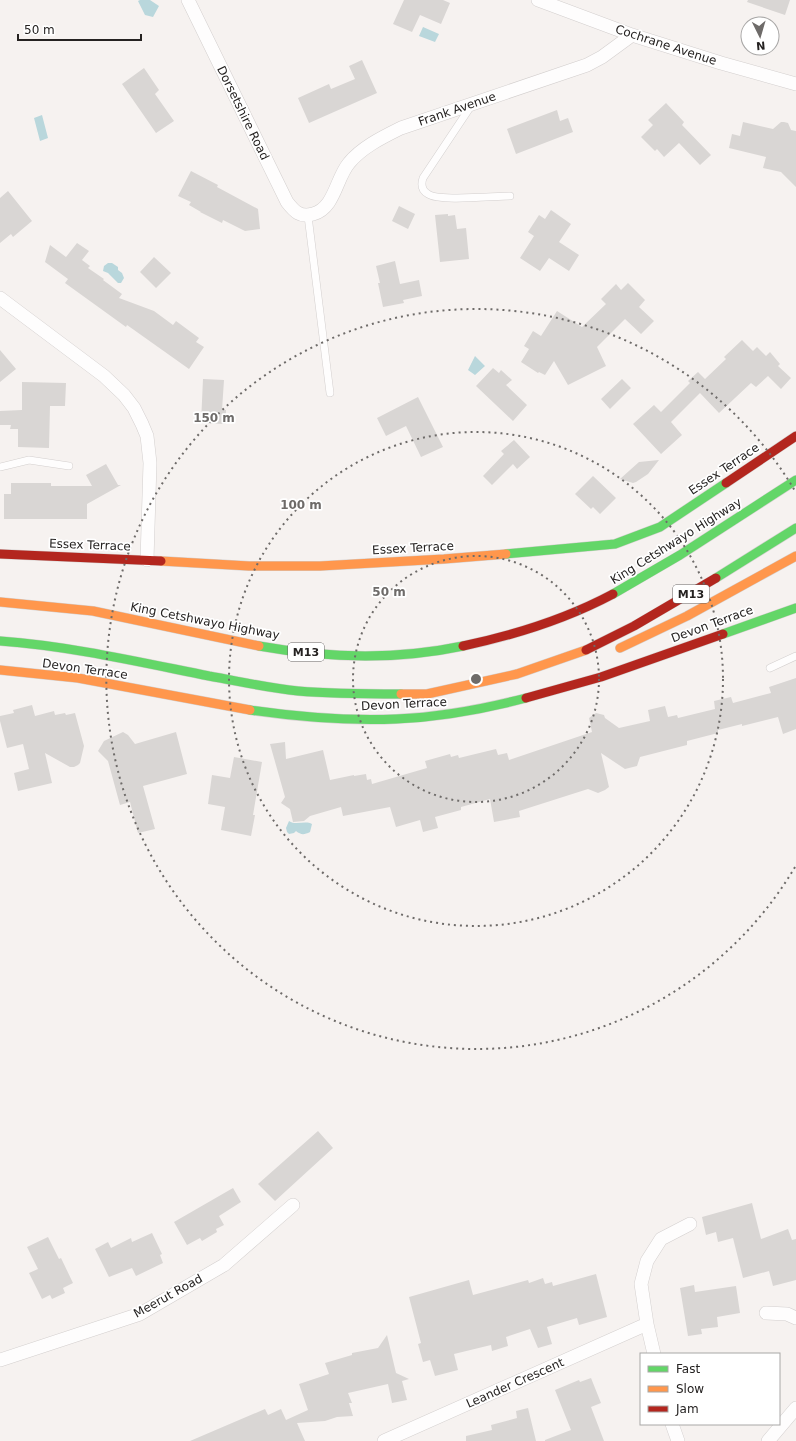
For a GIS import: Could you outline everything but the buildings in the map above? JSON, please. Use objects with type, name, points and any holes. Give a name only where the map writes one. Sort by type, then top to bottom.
[{"type":"main road","name":"Essex Terrace","points":[[0,554],[249,566],[320,566],[444,559],[615,544],[660,526],[796,436]]},
{"type":"main road","name":"King Cetshwayo Highway","points":[[0,602],[90,611],[293,651],[354,656],[396,655],[440,651],[482,643],[526,630],[568,615],[608,596],[659,568],[796,480]]},
{"type":"main road","name":"M13","points":[[0,641],[27,643],[82,651],[246,683],[297,691],[341,694],[427,694],[516,674],[582,652],[634,626],[690,594],[796,528]]},
{"type":"main road","points":[[615,650],[650,635],[744,586],[796,556]]},
{"type":"main road","name":"Devon Terrace","points":[[0,670],[78,678],[258,711],[336,719],[398,719],[456,713],[519,701],[595,680],[796,608]]},
{"type":"main road","points":[[444,690],[473,690],[523,681]]},
{"type":"street","name":"Dorsetshire Road","points":[[188,0],[287,202],[298,214],[308,216]]},
{"type":"street","name":"Cochrane Avenue","points":[[538,0],[632,36],[796,84]]},
{"type":"street","name":"Frank Avenue","points":[[308,216],[318,213],[325,207],[349,163],[363,150],[380,138],[400,128],[587,65],[602,57],[632,36]]},
{"type":"street","points":[[0,298],[104,376],[124,395],[134,408],[147,436],[150,464],[147,560]]},
{"type":"street","name":"Meerut Road","points":[[0,1360],[140,1314],[224,1265],[293,1205]]},
{"type":"street","points":[[654,1353],[647,1324],[641,1284],[647,1261],[661,1239],[690,1224]]},
{"type":"street","points":[[766,1312],[787,1314],[796,1318]]},
{"type":"street","name":"Leander Crescent","points":[[384,1441],[647,1324]]},
{"type":"street","points":[[768,1441],[796,1408]]},
{"type":"street","points":[[672,1425],[678,1441]]},
{"type":"lane","points":[[472,104],[423,178],[421,185],[423,190],[428,195],[444,198],[510,196]]},
{"type":"lane","points":[[308,216],[330,393]]},
{"type":"lane","points":[[0,467],[29,460],[69,466]]},
{"type":"lane","points":[[770,668],[796,656]]},
{"type":"water","points":[[150,0],[159,6],[153,17],[145,15],[138,1]]},
{"type":"water","points":[[423,27],[439,34],[435,42],[419,36]]},
{"type":"water","points":[[42,115],[48,138],[40,141],[34,118]]},
{"type":"water","points":[[108,263],[112,263],[118,267],[118,270],[122,273],[124,278],[121,283],[118,283],[108,273],[103,271],[104,266]]},
{"type":"water","points":[[475,356],[485,366],[475,375],[468,370]]},
{"type":"water","points":[[289,821],[295,823],[312,824],[310,832],[303,834],[296,831],[289,834],[286,828]]},
{"type":"traffic: fast","points":[[613,594],[680,555],[796,480]]},
{"type":"traffic: fast","points":[[506,554],[615,544],[660,527],[726,483]]},
{"type":"traffic: fast","points":[[716,578],[796,528]]},
{"type":"traffic: fast","points":[[723,634],[796,608]]},
{"type":"traffic: fast","points":[[0,641],[26,643],[131,660],[287,690],[336,693],[401,694]]},
{"type":"traffic: fast","points":[[259,646],[310,653],[361,656],[413,654],[463,646]]},
{"type":"traffic: fast","points":[[250,710],[323,718],[396,719],[462,712],[526,698]]},
{"type":"traffic: slow","points":[[161,561],[249,566],[320,566],[506,554]]},
{"type":"traffic: slow","points":[[620,648],[687,616],[796,556]]},
{"type":"traffic: slow","points":[[0,602],[93,611],[259,646]]},
{"type":"traffic: slow","points":[[401,694],[427,694],[517,674],[586,650]]},
{"type":"traffic: slow","points":[[0,670],[78,678],[250,710]]},
{"type":"traffic: jam","points":[[726,483],[796,436]]},
{"type":"traffic: jam","points":[[0,554],[161,561]]},
{"type":"traffic: jam","points":[[586,650],[634,626],[716,578]]},
{"type":"traffic: jam","points":[[463,646],[502,637],[559,619],[613,594]]},
{"type":"traffic: jam","points":[[526,698],[601,677],[723,634]]}]
